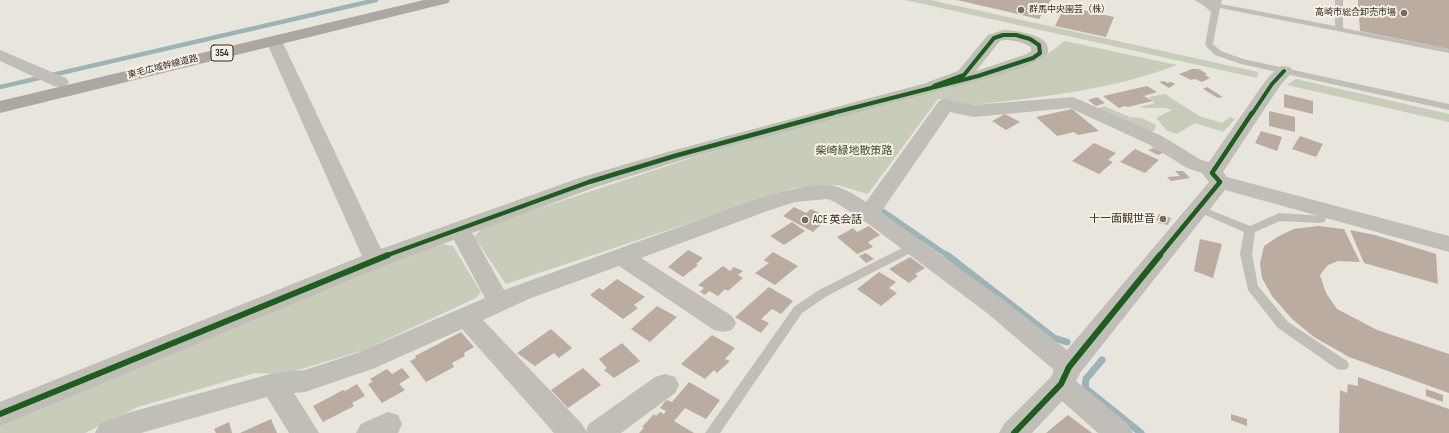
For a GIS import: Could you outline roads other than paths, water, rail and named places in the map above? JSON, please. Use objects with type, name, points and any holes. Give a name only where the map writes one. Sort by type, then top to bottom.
[{"type":"highway","name":"東毛広域幹線道路","points":[[0,97],[410,0]]},
{"type":"highway","name":"東毛広域幹線道路","points":[[0,107],[443,0]]},
{"type":"street","points":[[0,414],[375,260],[589,182],[678,155],[934,86],[978,76],[1033,58],[1040,53],[1039,45],[1030,39],[1016,35],[1003,34],[994,38],[964,75],[934,86]]},
{"type":"street","points":[[274,41],[375,260]]},
{"type":"street","points":[[0,55],[60,82]]},
{"type":"street","points":[[1014,433],[1065,376],[1198,208],[1272,84],[1284,71]]},
{"type":"street","points":[[869,213],[945,105],[973,111],[1073,102],[1155,140],[1217,176],[1449,244]]},
{"type":"street","points":[[110,433],[127,425],[274,384],[305,381],[366,361],[522,292],[762,205],[793,196],[829,192],[843,197],[869,213],[996,307],[1065,376],[1118,433]]},
{"type":"street","points":[[459,229],[498,302]]},
{"type":"street","points":[[622,257],[723,323]]},
{"type":"street","points":[[465,316],[572,433]]},
{"type":"street","points":[[274,384],[304,433]]},
{"type":"street","points":[[599,433],[665,385]]},
{"type":"lane","points":[[1198,0],[1206,3],[1449,51]]},
{"type":"lane","points":[[1339,0],[1339,29]]},
{"type":"lane","points":[[1215,4],[1209,45],[1212,49],[1228,58],[1449,108]]},
{"type":"lane","points":[[1198,208],[1250,230],[1279,217],[1320,220]]},
{"type":"lane","points":[[1250,230],[1246,254],[1252,287],[1282,325],[1342,365]]},
{"type":"lane","points":[[712,433],[798,310],[844,281],[914,246]]},
{"type":"waterway","points":[[0,87],[376,0]]},
{"type":"waterway","points":[[884,212],[948,256]]},
{"type":"waterway","points":[[947,255],[1054,338],[1067,342]]},
{"type":"waterway","points":[[1102,360],[1086,379],[1085,388],[1141,433]]},
{"type":"place","name":"群馬中央園芸（株）","points":[[1021,10]]},
{"type":"place","name":"高崎市総合卸売市場","points":[[1404,13]]},
{"type":"place","name":"十一面観世音","points":[[1163,219]]},
{"type":"place","name":"ACE 英会話","points":[[805,220]]},
{"type":"park label","name":"柴崎緑地散策路","points":[[854,151]]}]
